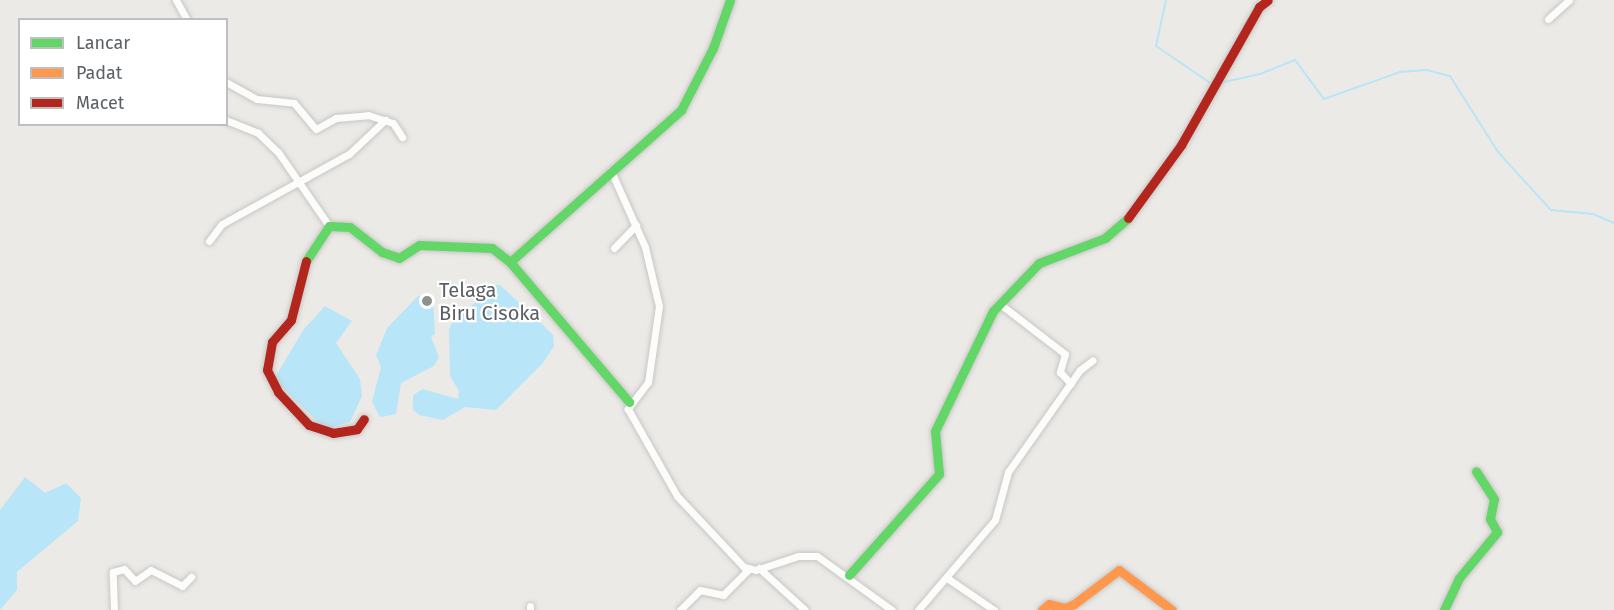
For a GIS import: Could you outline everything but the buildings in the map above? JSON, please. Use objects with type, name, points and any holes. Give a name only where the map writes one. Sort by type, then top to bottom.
[{"type":"street","points":[[177,0],[186,18]]},
{"type":"street","points":[[510,262],[681,110],[713,48],[730,0]]},
{"type":"street","points":[[849,575],[942,470],[935,431],[978,335],[1000,304],[1039,263],[1105,238],[1122,226],[1205,104],[1268,0]]},
{"type":"street","points":[[1548,19],[1569,0]]},
{"type":"street","points":[[228,83],[257,99],[294,103],[318,129],[340,117],[368,115],[385,120],[402,137]]},
{"type":"street","points":[[209,241],[222,224],[296,180],[349,154],[385,120]]},
{"type":"street","points":[[228,121],[258,133],[290,166],[296,180],[329,226]]},
{"type":"street","points":[[611,171],[636,225],[659,306],[648,382],[629,402]]},
{"type":"street","points":[[614,248],[636,225]]},
{"type":"street","points":[[329,226],[350,227],[393,257],[403,257],[419,245],[480,245],[510,262],[629,402],[633,420],[677,496],[715,540],[749,569]]},
{"type":"street","points":[[329,226],[307,256],[291,320],[272,342],[267,370],[278,392],[309,425],[333,433],[357,429],[364,419]]},
{"type":"street","points":[[1000,304],[1065,354],[1060,372],[1071,384]]},
{"type":"street","points":[[918,610],[995,520],[1008,472],[1071,384],[1093,360]]},
{"type":"street","points":[[1444,610],[1459,578],[1497,532],[1490,519],[1494,499],[1476,471]]},
{"type":"street","points":[[680,610],[700,590],[723,595],[749,569],[813,555],[849,575],[892,610]]},
{"type":"street","points":[[759,568],[806,610]]},
{"type":"street","points":[[114,610],[113,572],[124,569],[135,581],[151,570],[182,586],[191,577]]},
{"type":"street","points":[[1042,610],[1049,604],[1065,608],[1074,604],[1119,570],[1172,610]]},
{"type":"street","points":[[947,578],[994,610]]},
{"type":"water","name":"Telaga Biru Cisoka","points":[[493,285],[500,285],[553,335],[554,346],[543,363],[496,410],[465,407],[443,420],[419,415],[413,410],[413,395],[423,389],[458,399],[459,391],[450,376],[449,329],[458,310],[470,307]]},
{"type":"water","name":"Telaga Biru Cisoka","points":[[418,296],[433,298],[435,334],[431,337],[439,357],[434,366],[401,383],[396,414],[380,417],[372,402],[381,367],[376,355],[387,328]]},
{"type":"water","points":[[325,306],[352,321],[336,343],[360,379],[362,396],[350,422],[325,429],[274,379],[304,329]]},
{"type":"water","points":[[25,477],[45,493],[66,483],[81,498],[78,521],[17,572],[17,590],[0,610],[0,510]]},
{"type":"waterway","points":[[1166,0],[1156,46],[1212,84]]},
{"type":"waterway","points":[[1220,83],[1260,74],[1295,60],[1324,99],[1400,72],[1427,70],[1450,76],[1498,152],[1551,210],[1593,214],[1614,223]]},
{"type":"traffic: fast","points":[[510,262],[681,110],[713,48],[730,0]]},
{"type":"traffic: fast","points":[[849,575],[939,474],[935,431],[993,311],[1039,263],[1105,238],[1128,218]]},
{"type":"traffic: fast","points":[[306,261],[329,226],[350,227],[382,252],[399,258],[419,245],[492,248],[510,262],[629,402]]},
{"type":"traffic: fast","points":[[1444,610],[1459,578],[1497,532],[1490,519],[1494,499],[1476,471]]},
{"type":"traffic: slow","points":[[1042,610],[1049,604],[1065,608],[1074,604],[1119,570],[1172,610]]},
{"type":"traffic: jam","points":[[1128,218],[1181,145],[1259,7],[1268,0]]},
{"type":"traffic: jam","points":[[306,261],[291,320],[272,342],[267,370],[278,392],[309,425],[333,433],[357,429],[364,419]]},
{"type":"place","name":"Telaga Biru Cisoka","points":[[427,301]]}]
